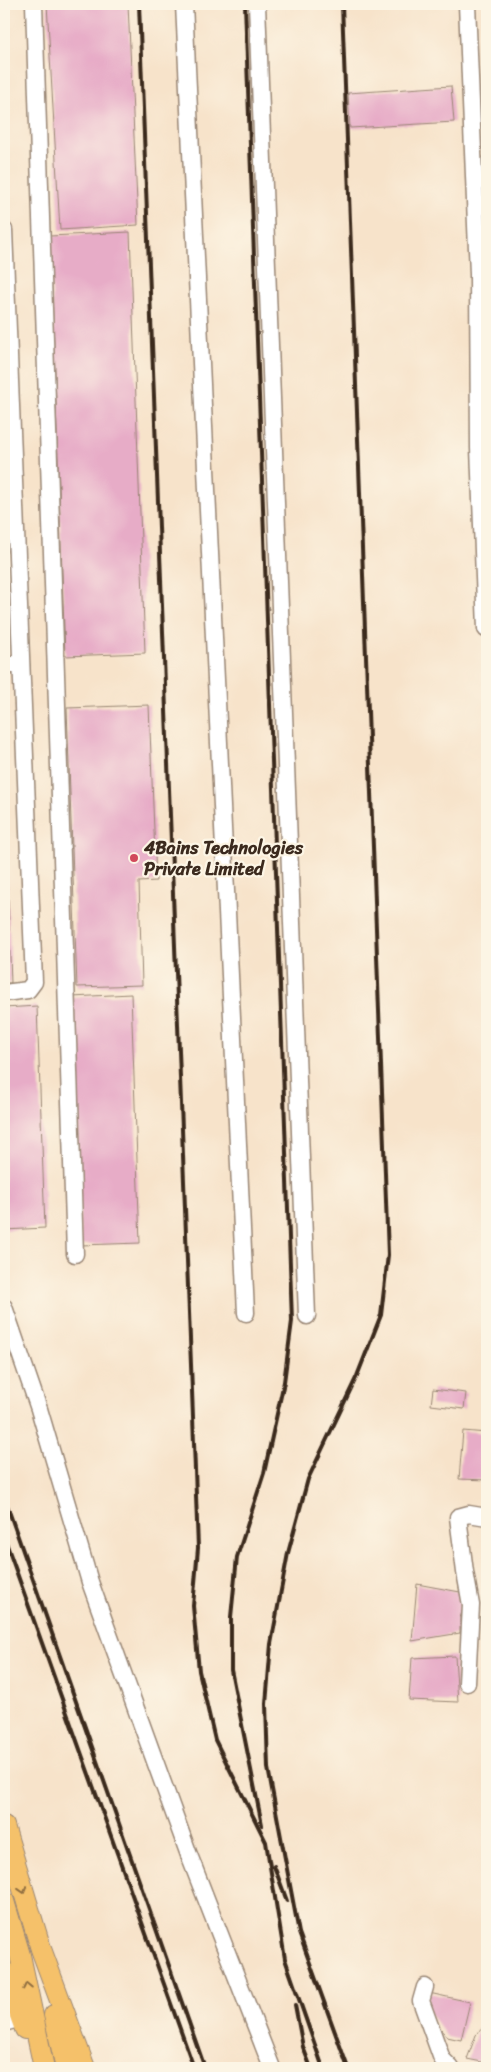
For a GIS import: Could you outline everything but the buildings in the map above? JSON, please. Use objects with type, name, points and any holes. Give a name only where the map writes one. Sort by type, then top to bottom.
[{"type":"main road","points":[[4,1826],[41,1949],[85,2068]]},
{"type":"main road","points":[[4,1901],[20,1955],[44,2068]]},
{"type":"main road","points":[[41,1949],[66,2068]]},
{"type":"main road","points":[[4,1971],[12,2021],[39,2068]]},
{"type":"street","points":[[34,4],[75,1254]]},
{"type":"street","points":[[184,4],[246,1313]]},
{"type":"street","points":[[257,4],[307,1316]]},
{"type":"street","points":[[467,4],[480,162],[483,275],[479,448],[486,629]]},
{"type":"street","points":[[4,230],[7,370],[34,982],[28,990],[4,993]]},
{"type":"street","points":[[4,665],[21,664]]},
{"type":"street","points":[[4,1307],[38,1409],[87,1574],[188,1854],[272,2068]]},
{"type":"street","points":[[467,1683],[471,1605],[464,1572],[458,1517],[469,1514],[487,1517]]},
{"type":"street","points":[[425,1986],[421,2000],[442,2059],[451,2068]]},
{"type":"railway","points":[[139,4],[198,1548],[193,1606],[199,1671],[215,1740],[266,1842],[285,1959],[323,2068]]},
{"type":"railway","points":[[245,4],[292,1321],[284,1382],[264,1473],[237,1557],[231,1617],[231,1670],[262,1825]]},
{"type":"railway","points":[[342,4],[388,1255],[381,1315],[357,1376],[308,1479],[288,1553],[271,1644],[266,1704],[268,1768],[299,1933],[348,2068]]},
{"type":"railway","points":[[4,1497],[205,2068]]},
{"type":"railway","points":[[4,1537],[194,2068]]},
{"type":"railway","points":[[274,1866],[287,1901]]},
{"type":"railway","points":[[295,2005],[303,2047],[311,2068]]},
{"type":"place","name":"4Bains Technologies Private Limited","points":[[134,858]]}]
